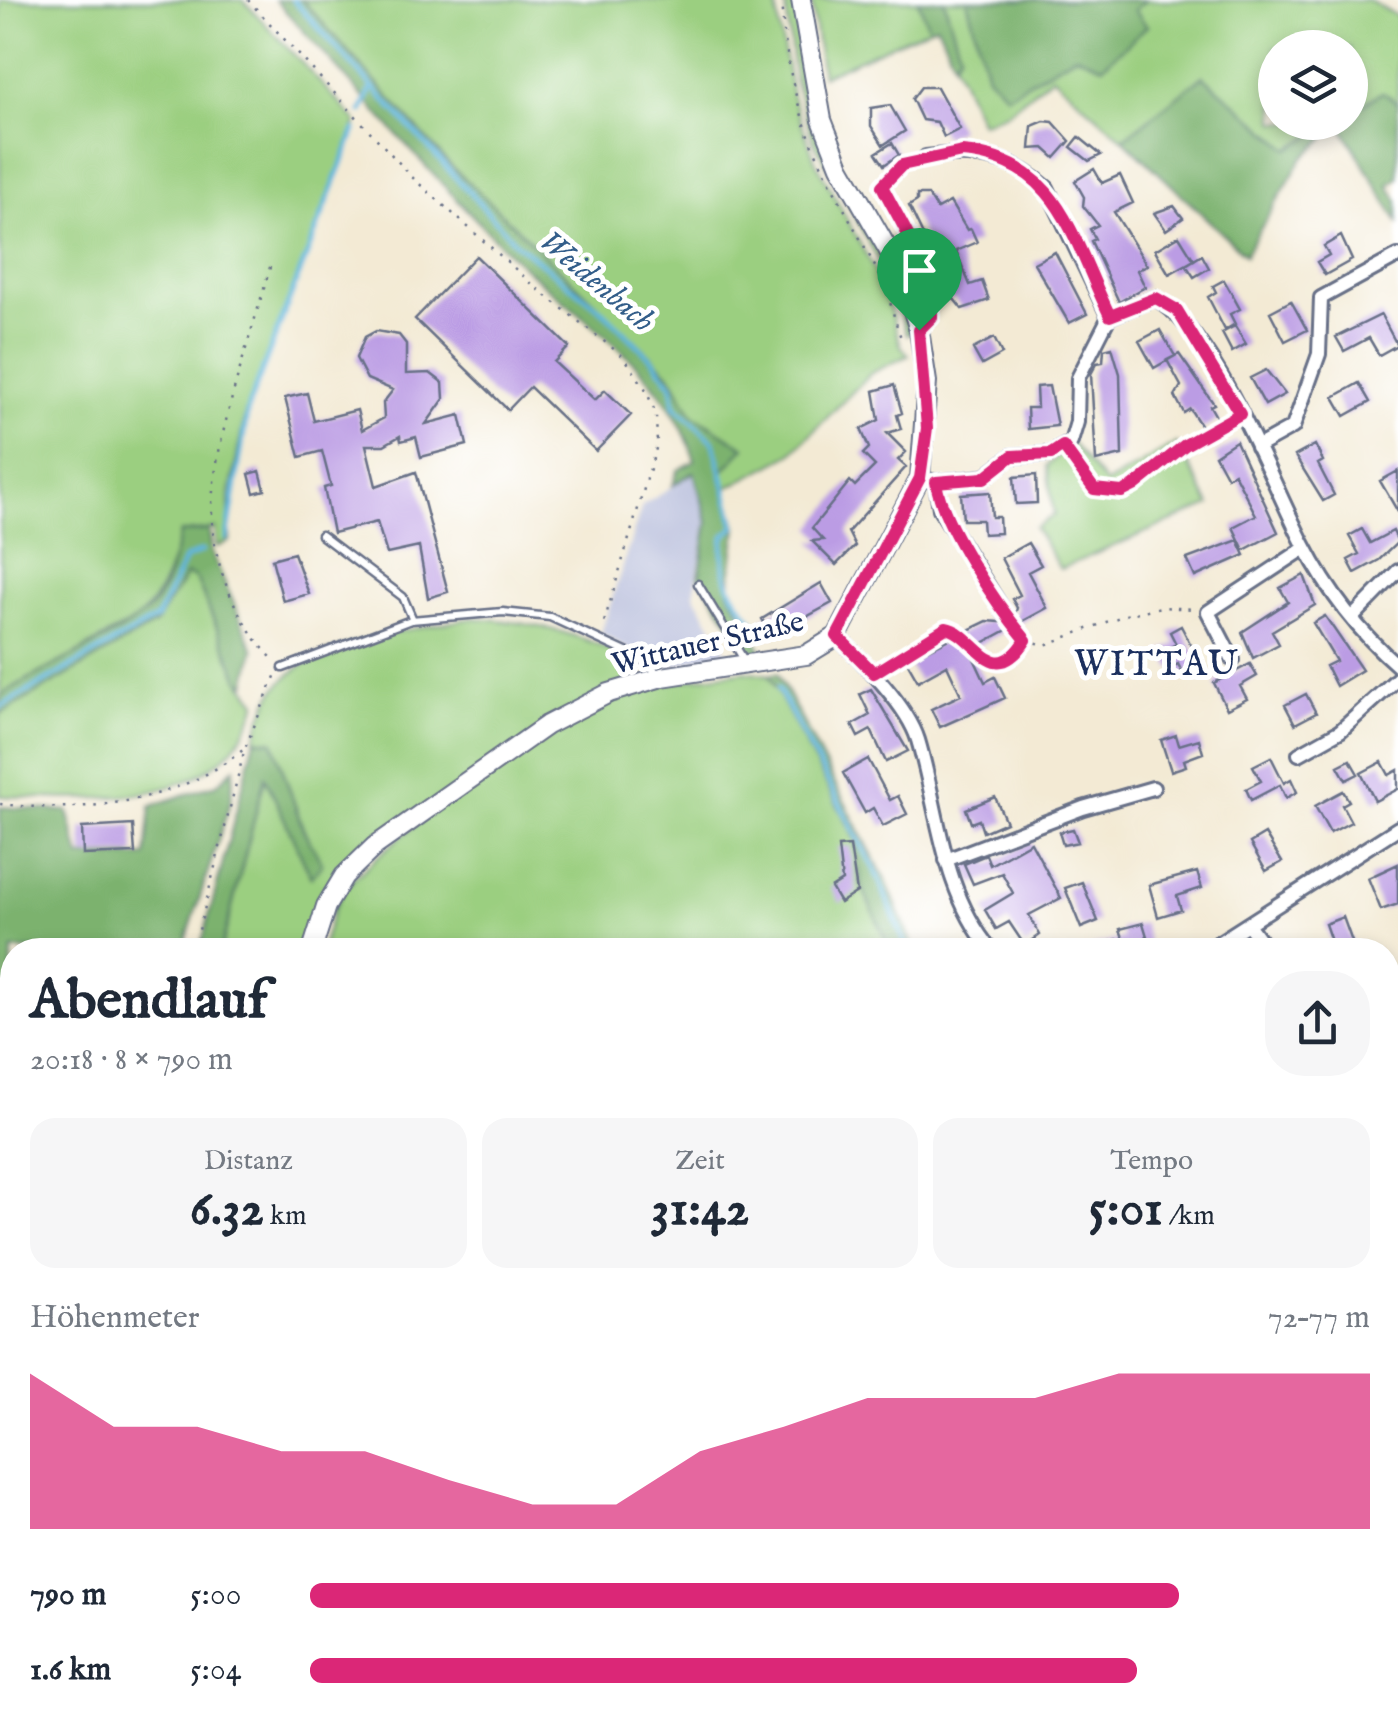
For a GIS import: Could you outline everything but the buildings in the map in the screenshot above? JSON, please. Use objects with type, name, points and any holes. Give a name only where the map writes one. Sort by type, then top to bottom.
[{"type":"street","name":"Wittauer Straße","points":[[316,938],[326,906],[344,876],[375,846],[547,726],[609,693],[662,677],[806,655],[837,636],[928,480],[927,412],[919,330],[901,272],[840,166],[822,120],[801,0]]},
{"type":"street","points":[[926,157],[988,154],[1030,172],[1047,188],[1110,316]]},
{"type":"street","points":[[1257,447],[1293,427],[1319,354],[1322,298],[1398,256]]},
{"type":"street","points":[[1006,616],[940,510],[928,480],[984,478],[1012,456],[1051,454],[1070,442],[1077,422],[1078,378],[1110,316],[1156,298],[1177,310],[1240,414],[1305,548],[1352,618],[1398,666]]},
{"type":"street","points":[[1233,660],[1208,612],[1305,548]]},
{"type":"street","points":[[1352,618],[1398,572]]},
{"type":"street","points":[[837,636],[874,673],[917,736],[946,860],[981,938]]},
{"type":"street","points":[[1299,754],[1340,730],[1398,678]]},
{"type":"street","points":[[946,860],[1083,808],[1153,788]]},
{"type":"street","points":[[1226,938],[1398,828]]},
{"type":"street","points":[[1248,924],[1258,938]]},
{"type":"lane","points":[[322,535],[403,596],[413,620]]},
{"type":"lane","points":[[698,584],[747,666]]},
{"type":"lane","points":[[283,668],[413,620],[504,612],[550,617],[639,658],[662,677]]},
{"type":"path","points":[[248,0],[414,180],[539,290],[624,357],[645,388],[656,414],[657,445],[598,640]]},
{"type":"path","points":[[919,330],[932,317],[926,279],[882,186],[902,165],[926,157]]},
{"type":"path","points":[[197,938],[245,748],[271,682],[283,668],[259,646],[230,590],[216,553],[212,515],[219,461],[270,267]]},
{"type":"path","points":[[1063,446],[1094,489],[1122,492],[1166,464],[1185,445],[1240,414]]},
{"type":"path","points":[[1006,616],[1026,640],[1045,645],[1125,615],[1161,607],[1180,606],[1208,612]]},
{"type":"path","points":[[874,673],[946,628],[956,629],[986,658],[999,661],[1017,654],[1026,640]]},
{"type":"path","points":[[0,804],[119,802],[161,795],[212,774],[245,748]]},
{"type":"shaded area","points":[[693,473],[707,520],[694,594],[727,652],[662,669],[601,633],[642,506]]},
{"type":"green space","points":[[0,0],[243,0],[357,122],[245,414],[229,499],[230,541],[217,547],[215,529],[180,533],[160,590],[137,619],[0,696]]},
{"type":"green space","points":[[275,0],[302,0],[447,162],[669,373],[693,415],[745,447],[721,473],[737,527],[729,591],[762,651],[751,655],[699,577],[708,522],[694,472],[673,485],[678,470],[695,461],[663,397],[617,346],[535,277],[479,223]]},
{"type":"green space","points":[[302,0],[775,0],[792,97],[815,160],[883,286],[901,346],[909,355],[871,373],[791,454],[727,488],[721,473],[744,447],[693,415],[669,373],[447,162]]},
{"type":"green space","points":[[785,0],[794,0],[804,85],[813,120],[891,266],[912,333],[907,335],[886,275],[813,140],[795,81]]},
{"type":"green space","points":[[811,0],[918,0],[929,28],[822,76]]},
{"type":"green space","points":[[918,0],[944,0],[960,53],[954,62],[937,25],[929,28]]},
{"type":"green space","points":[[944,0],[967,0],[987,75],[1007,95],[1076,55],[1147,26],[1133,10],[1146,0],[1368,0],[1398,17],[1398,103],[1382,92],[1368,101],[1368,30],[1258,30],[1258,123],[1203,76],[1123,139],[1052,76],[1009,111],[981,123],[954,62],[960,53]]},
{"type":"green space","points":[[967,0],[1146,0],[1134,10],[1147,26],[1103,66],[1075,55],[1007,95],[987,75]]},
{"type":"green space","points":[[1203,76],[1258,123],[1258,140],[1278,140],[1289,149],[1304,140],[1323,140],[1302,159],[1245,255],[1123,139]]},
{"type":"green space","points":[[1383,92],[1398,103],[1398,178],[1389,185],[1398,201],[1398,222],[1349,140],[1368,140],[1368,101]]},
{"type":"green space","points":[[1278,140],[1304,140],[1289,149]]},
{"type":"green space","points":[[1071,442],[1106,484],[1177,443],[1210,505],[1060,569],[1035,528],[1054,515],[1047,466]]},
{"type":"green space","points":[[209,530],[212,553],[254,650],[246,684],[239,679],[196,579],[187,574],[155,624],[0,714],[0,696],[141,616],[163,589],[180,533]]},
{"type":"green space","points":[[186,574],[196,579],[239,679],[257,702],[241,738],[217,763],[186,781],[151,792],[73,799],[0,796],[0,714],[155,624]]},
{"type":"green space","points":[[474,618],[518,623],[581,638],[640,666],[638,676],[372,845],[313,938],[224,938],[265,775],[322,864],[303,829],[273,742],[255,739],[275,690],[291,673],[313,659],[395,632]]},
{"type":"green space","points":[[745,671],[769,675],[856,840],[861,885],[885,938],[325,938],[336,905],[352,881],[405,834],[475,781],[548,733],[610,701],[677,682]]},
{"type":"green space","points":[[777,673],[886,881],[910,938],[885,938],[861,885],[856,840],[769,675]]},
{"type":"green space","points":[[255,739],[273,741],[303,829],[322,864],[311,877],[265,777],[224,938],[203,938]]},
{"type":"green space","points":[[234,768],[231,800],[187,938],[0,938],[0,807],[68,811],[80,857],[146,856],[151,806],[217,784]]},
{"type":"waterway","name":"Weidenbach","points":[[293,0],[517,244],[604,312],[655,362],[672,385],[675,406],[714,442],[735,527],[724,536],[727,580],[765,636]]},
{"type":"waterway","points":[[362,112],[371,89]]},
{"type":"waterway","points":[[227,539],[248,407],[355,130]]},
{"type":"waterway","points":[[0,707],[157,618],[185,559],[202,551]]},
{"type":"waterway","name":"Weidenbach","points":[[778,688],[874,868],[903,938]]},
{"type":"district","name":"WITTAU","points":[[1157,665]]},
{"type":"route","points":[[962,152],[988,154],[1030,172],[1047,188],[1110,316],[1156,298],[1177,310],[1240,414],[1185,445],[1166,464],[1122,492],[1104,492],[1085,482],[1063,446],[1051,454],[1012,456],[984,478],[936,482],[940,510],[1006,616],[1026,640],[1017,654],[999,661],[974,650],[956,629],[946,628],[874,673],[837,636],[920,478],[927,428],[919,330],[932,317],[926,279],[882,186],[886,177],[902,165],[926,157],[962,152]]}]
